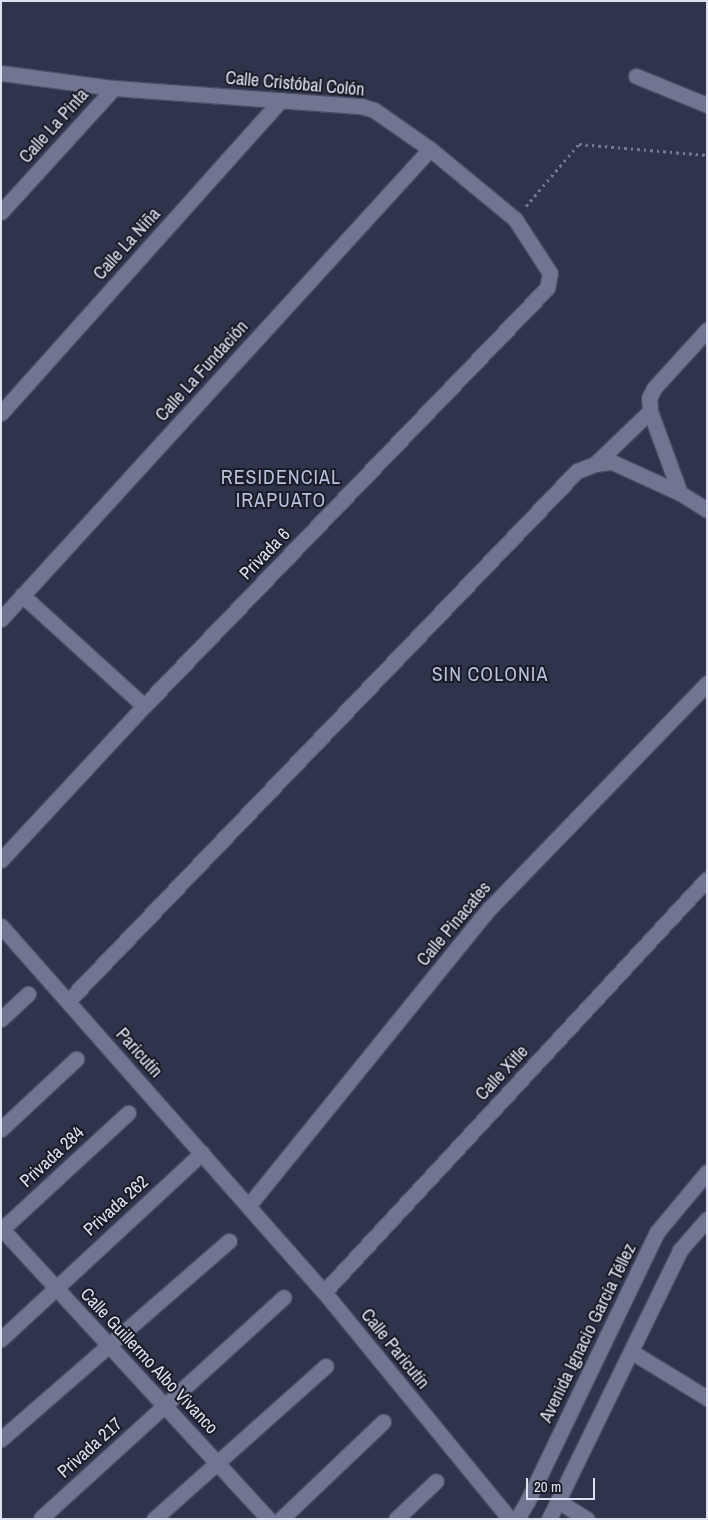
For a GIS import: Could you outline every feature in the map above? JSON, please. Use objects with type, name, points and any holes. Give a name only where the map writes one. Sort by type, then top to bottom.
[{"type":"street","name":"Calle Cristóbal Colón","points":[[1,73],[114,88],[361,106],[374,110],[430,149],[515,218],[550,273]]},
{"type":"street","points":[[636,76],[707,105]]},
{"type":"street","name":"Calle La Pinta","points":[[1,212],[114,88]]},
{"type":"street","name":"Calle La Niña","points":[[1,413],[281,100]]},
{"type":"street","name":"Calle La Fundación","points":[[2,615],[430,149]]},
{"type":"street","name":"Privada 6","points":[[1,860],[144,706],[547,288],[550,273]]},
{"type":"street","points":[[680,493],[650,410],[649,398],[654,388],[707,330]]},
{"type":"street","points":[[595,464],[650,410]]},
{"type":"street","points":[[68,1001],[576,471],[595,464],[612,462],[680,493],[707,510]]},
{"type":"street","points":[[22,595],[144,706]]},
{"type":"street","name":"Calle Pinacates","points":[[249,1205],[489,909],[707,683]]},
{"type":"street","name":"Calle Xitle","points":[[324,1292],[707,879]]},
{"type":"street","name":"Paricutín","points":[[1,926],[249,1205]]},
{"type":"street","points":[[1,1019],[28,994]]},
{"type":"street","points":[[1,1129],[76,1059]]},
{"type":"street","name":"Privada 284","points":[[2,1229],[128,1113]]},
{"type":"street","name":"Privada 262","points":[[1,1339],[202,1153]]},
{"type":"street","name":"Avenida Ignacio García Téllez","points":[[516,1519],[527,1502],[657,1232],[707,1172]]},
{"type":"street","name":"Calle Paricutín","points":[[249,1205],[324,1292],[510,1519]]},
{"type":"street","points":[[549,1519],[632,1352],[680,1250],[707,1219]]},
{"type":"street","name":"Calle Guillermo Albo Vivanco","points":[[2,1229],[269,1519]]},
{"type":"street","points":[[1,1439],[229,1241]]},
{"type":"street","name":"Privada 217","points":[[41,1518],[284,1297]]},
{"type":"street","points":[[632,1352],[707,1398]]},
{"type":"street","points":[[154,1519],[326,1366]]},
{"type":"street","points":[[281,1519],[383,1422]]},
{"type":"street","points":[[396,1519],[436,1481]]},
{"type":"street","points":[[558,1501],[587,1519]]},
{"type":"path","points":[[515,218],[579,144],[707,155]]},
{"type":"district","name":"RESIDENCIAL IRAPUATO","points":[[281,488]]},
{"type":"district","name":"SIN COLONIA","points":[[490,673]]}]
